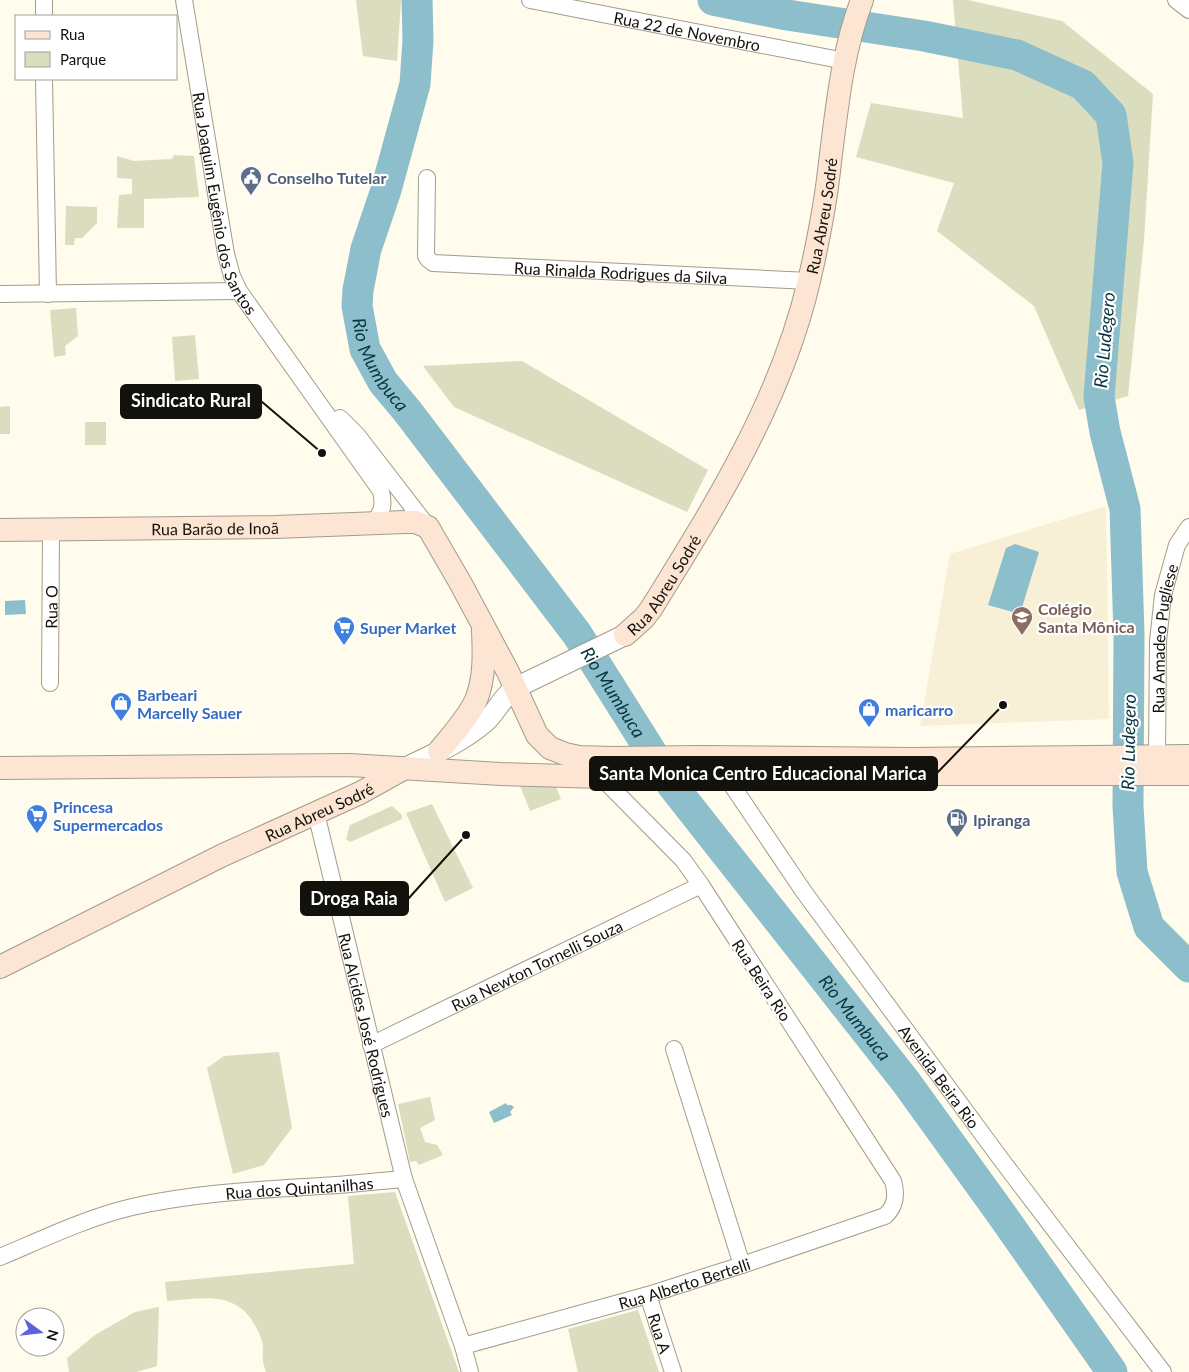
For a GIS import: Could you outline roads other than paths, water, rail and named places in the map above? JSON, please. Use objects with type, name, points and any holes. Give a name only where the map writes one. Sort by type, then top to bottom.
[{"type":"main road","name":"Rua Abreu Sodré","points":[[625,635],[651,609],[727,482],[754,431],[777,381],[794,335],[809,281],[824,206],[836,110],[845,61],[858,10]]},
{"type":"main road","name":"Rua Barão de Inoã","points":[[0,530],[275,527],[373,522],[415,522],[428,527]]},
{"type":"main road","name":"Rua Joaquim Eugênio dos Santos","points":[[428,527],[483,626],[540,740],[550,748],[611,770]]},
{"type":"main road","points":[[439,751],[477,698],[484,664],[483,626]]},
{"type":"main road","points":[[700,766],[725,775],[1097,765],[1150,762],[1189,756]]},
{"type":"main road","points":[[0,768],[349,765],[501,774],[921,758],[1097,765]]},
{"type":"main road","points":[[1150,762],[1189,774]]},
{"type":"main road","name":"Rua Abreu Sodré","points":[[0,967],[223,855],[360,793],[405,768]]},
{"type":"street","points":[[44,0],[44,15]]},
{"type":"street","name":"Rua Joaquim Eugênio dos Santos","points":[[184,0],[226,254],[232,276],[239,291],[382,491],[383,506],[373,522]]},
{"type":"street","name":"Rua 22 de Novembro","points":[[530,0],[845,61]]},
{"type":"street","points":[[1176,0],[1189,10]]},
{"type":"street","points":[[44,80],[48,294]]},
{"type":"street","name":"Rua Rinalda Rodrigues da Silva","points":[[427,178],[426,256],[433,263],[809,281]]},
{"type":"street","points":[[0,294],[239,291]]},
{"type":"street","name":"Rua Joaquim Eugênio dos Santos","points":[[309,388],[357,435],[428,527]]},
{"type":"street","name":"Rua Amadeo Pugliese","points":[[1150,762],[1163,596],[1176,545],[1189,527]]},
{"type":"street","name":"Rua O","points":[[50,683],[51,530]]},
{"type":"street","name":"Rua Abreu Sodré","points":[[405,768],[472,732],[486,721],[515,688],[625,635]]},
{"type":"street","name":"Rua Beira Rio","points":[[611,770],[701,885],[893,1181],[896,1190],[895,1201]]},
{"type":"street","name":"Avenida Beira Rio","points":[[725,775],[804,892],[1003,1162],[1163,1372]]},
{"type":"street","name":"Rua Alcides José Rodrigues","points":[[316,813],[404,1179]]},
{"type":"street","name":"Rua Newton Tornelli Souza","points":[[371,1045],[701,885]]},
{"type":"street","points":[[674,1049],[742,1265]]},
{"type":"street","points":[[404,1179],[470,1372]]},
{"type":"street","name":"Rua dos Quintanilhas","points":[[0,1257],[88,1220],[130,1208],[177,1198],[220,1192],[404,1179]]},
{"type":"street","name":"Rua Alberto Bertelli","points":[[462,1346],[648,1295],[742,1265],[885,1216],[892,1209],[895,1201]]},
{"type":"street","name":"Rua A","points":[[648,1295],[673,1372]]},
{"type":"water","points":[[1015,544],[1039,552],[1020,614],[988,605],[1006,548]]},
{"type":"water","points":[[25,600],[26,614],[5,615],[5,601]]},
{"type":"water","points":[[506,1103],[514,1107],[510,1112],[512,1115],[494,1123],[489,1112]]},
{"type":"waterway","name":"Rio Mumbuca","points":[[417,0],[418,41],[415,84],[386,190],[366,249],[358,290],[357,306],[365,349],[383,382],[408,412],[577,634],[672,785],[906,1082],[1112,1372]]},
{"type":"waterway","name":"Rio Ludegero","points":[[713,0],[787,15],[924,36],[1017,55],[1083,85],[1111,115],[1118,163],[1099,397],[1105,432],[1125,509],[1129,635],[1128,806],[1132,872],[1149,927],[1189,967]]},
{"type":"place","name":"Conselho Tutelar","points":[[251,196]]},
{"type":"place","name":"Sindicato Rural","points":[[322,453]]},
{"type":"place","name":"Colégio Santa Mônica","points":[[1022,636]]},
{"type":"place","name":"Super Market","points":[[344,646]]},
{"type":"place","name":"Santa Monica Centro Educacional Marica","points":[[1003,705]]},
{"type":"place","name":"Barbeari Marcelly Sauer","points":[[121,722]]},
{"type":"place","name":"maricarro","points":[[869,728]]},
{"type":"place","name":"Princesa Supermercados","points":[[37,834]]},
{"type":"place","name":"Droga Raia","points":[[466,835]]},
{"type":"place","name":"Ipiranga","points":[[957,838]]}]
